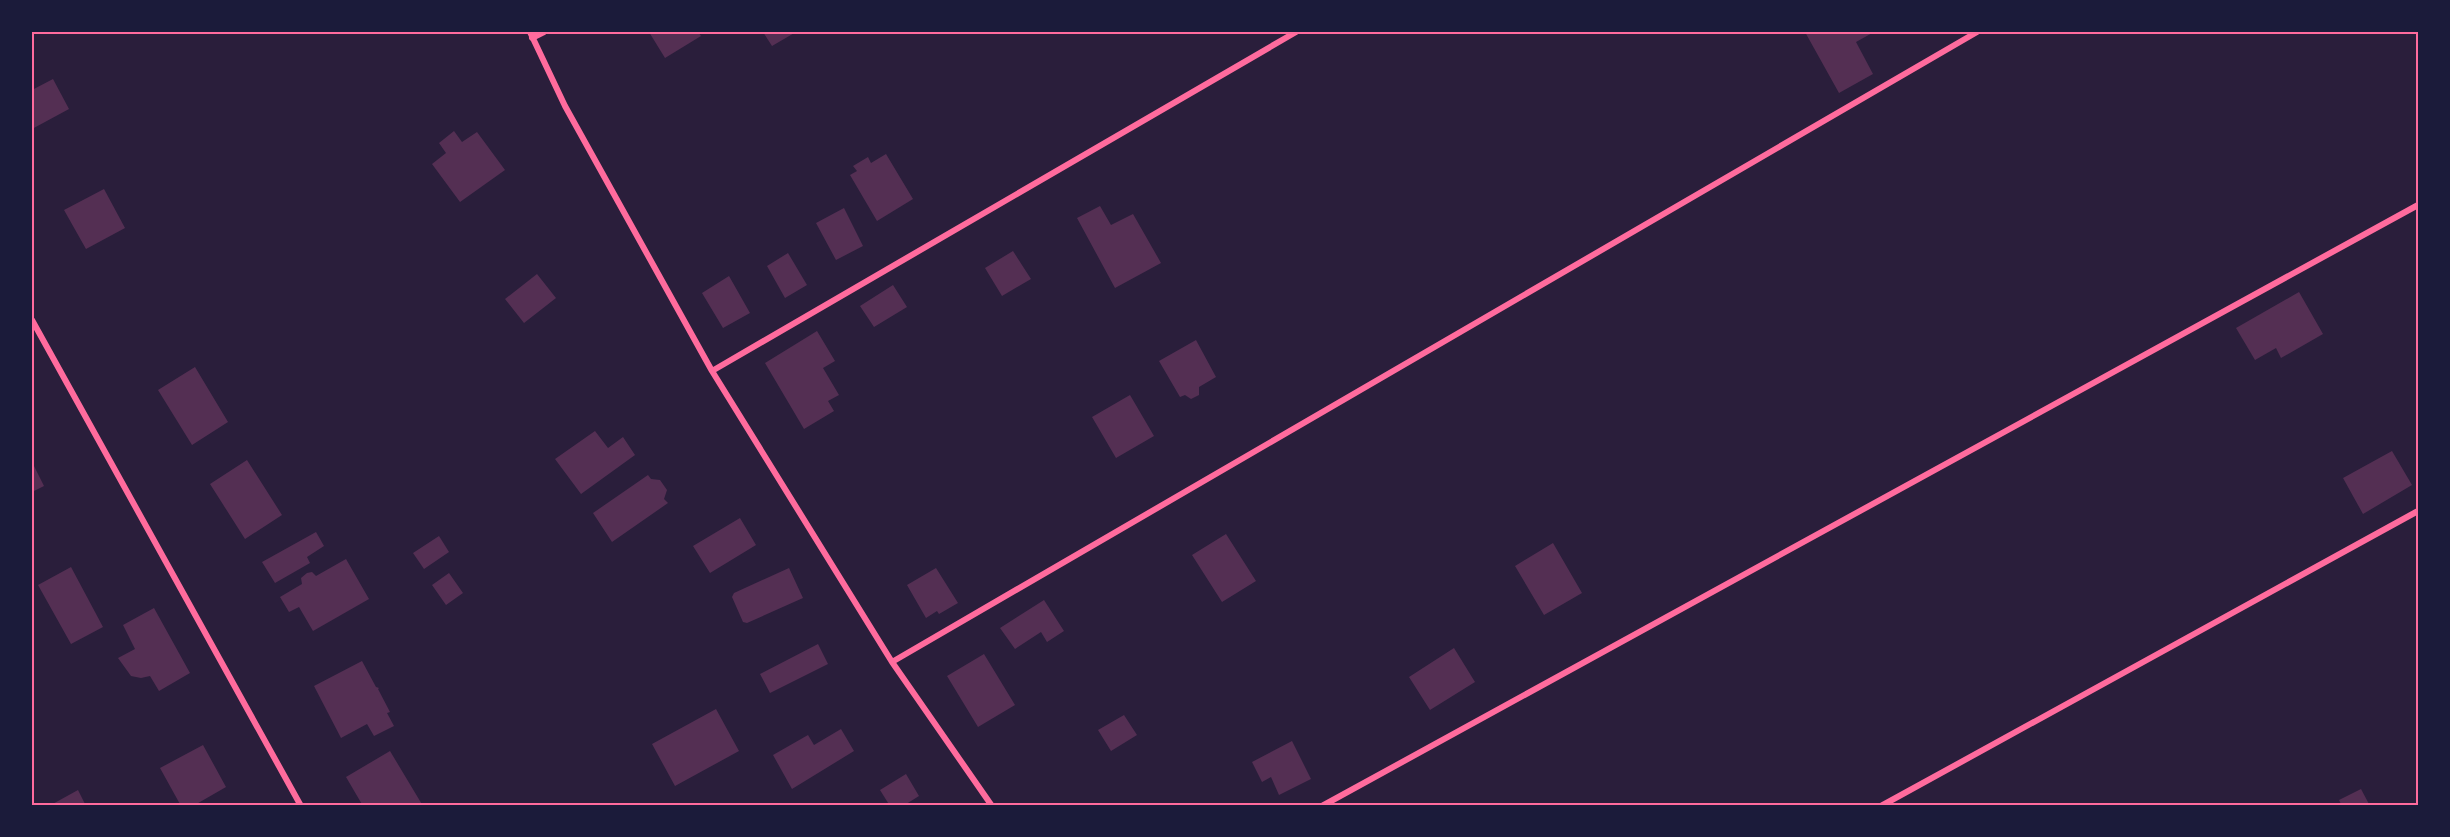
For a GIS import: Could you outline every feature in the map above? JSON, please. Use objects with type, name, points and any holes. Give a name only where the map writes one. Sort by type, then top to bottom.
[{"type":"street","points":[[544,32],[531,35],[565,106],[712,370],[892,662],[992,806]]},
{"type":"street","points":[[712,370],[1296,32]]},
{"type":"street","points":[[892,662],[1977,32]]},
{"type":"street","points":[[1322,806],[2418,205]]},
{"type":"street","points":[[32,320],[301,806]]},
{"type":"street","points":[[1881,806],[2418,511]]},
{"type":"shaded area","points":[[32,32],[2418,32],[2418,805],[32,805]]},
{"type":"building","points":[[649,32],[698,32],[701,36],[665,58]]},
{"type":"building","points":[[763,32],[796,32],[772,46]]},
{"type":"building","points":[[1805,32],[1874,32],[1856,42],[1873,74],[1839,93]]},
{"type":"building","points":[[53,79],[69,109],[32,129],[32,90]]},
{"type":"building","points":[[454,131],[462,142],[477,132],[505,170],[460,202],[432,164],[446,153],[439,143]]},
{"type":"building","points":[[886,154],[913,199],[877,221],[850,175],[857,171],[853,166],[868,157],[871,163]]},
{"type":"building","points":[[104,189],[125,228],[86,249],[64,210]]},
{"type":"building","points":[[1100,206],[1111,225],[1133,214],[1161,263],[1115,288],[1077,218]]},
{"type":"building","points":[[844,208],[863,246],[836,260],[816,223]]},
{"type":"building","points":[[1013,251],[1031,279],[1002,296],[985,268]]},
{"type":"building","points":[[788,253],[807,285],[785,298],[767,266]]},
{"type":"building","points":[[537,274],[556,298],[524,323],[505,299]]},
{"type":"building","points":[[729,276],[750,313],[723,328],[702,293]]},
{"type":"building","points":[[893,285],[907,307],[874,327],[860,306]]},
{"type":"building","points":[[2299,292],[2323,334],[2281,358],[2276,348],[2255,360],[2236,328]]},
{"type":"building","points":[[817,331],[835,361],[823,368],[839,395],[828,401],[834,411],[804,429],[765,363]]},
{"type":"building","points":[[1196,340],[1216,377],[1199,387],[1199,395],[1191,399],[1185,395],[1180,397],[1159,361]]},
{"type":"building","points":[[195,367],[228,422],[192,445],[158,390]]},
{"type":"building","points":[[1130,395],[1154,436],[1116,458],[1092,417]]},
{"type":"building","points":[[595,431],[608,448],[623,437],[635,455],[581,494],[555,459]]},
{"type":"building","points":[[2392,451],[2412,485],[2363,514],[2343,478]]},
{"type":"building","points":[[247,460],[282,515],[245,539],[210,484]]},
{"type":"building","points":[[32,462],[44,486],[32,492]]},
{"type":"building","points":[[648,475],[651,479],[660,480],[667,490],[664,499],[668,503],[612,542],[593,513]]},
{"type":"building","points":[[740,518],[756,545],[710,573],[693,546]]},
{"type":"building","points":[[316,532],[324,546],[307,557],[310,563],[275,583],[262,562]]},
{"type":"building","points":[[1226,534],[1256,581],[1222,602],[1192,555]]},
{"type":"building","points":[[439,536],[449,552],[424,569],[413,553]]},
{"type":"building","points":[[1553,543],[1582,593],[1544,615],[1515,566]]},
{"type":"building","points":[[346,559],[369,599],[313,631],[299,607],[289,612],[280,597],[302,584],[301,578],[307,573],[312,572],[316,576]]},
{"type":"building","points":[[71,567],[103,627],[71,644],[38,585]]},
{"type":"building","points":[[789,568],[803,598],[747,623],[743,622],[732,597],[734,593]]},
{"type":"building","points":[[936,568],[958,603],[939,614],[937,611],[926,618],[907,585]]},
{"type":"building","points":[[449,573],[463,593],[446,605],[432,585]]},
{"type":"building","points":[[1044,600],[1064,631],[1047,642],[1041,632],[1015,649],[1000,628]]},
{"type":"building","points":[[154,608],[190,673],[159,691],[150,676],[141,678],[131,676],[118,658],[135,649],[123,625]]},
{"type":"building","points":[[818,644],[828,664],[770,693],[760,674]]},
{"type":"building","points":[[1454,648],[1475,682],[1430,710],[1409,677]]},
{"type":"building","points":[[984,654],[1015,705],[978,727],[947,676]]},
{"type":"building","points":[[362,661],[376,687],[379,688],[394,726],[374,736],[367,724],[341,738],[314,686]]},
{"type":"building","points":[[716,709],[739,751],[675,786],[652,744]]},
{"type":"building","points":[[1124,715],[1137,735],[1111,751],[1098,730]]},
{"type":"building","points":[[841,729],[854,751],[792,789],[773,755],[808,735],[814,745]]},
{"type":"building","points":[[1292,741],[1311,779],[1279,795],[1271,777],[1262,782],[1252,762]]},
{"type":"building","points":[[203,745],[226,787],[193,806],[181,806],[160,768]]},
{"type":"building","points":[[390,751],[423,806],[363,806],[346,777]]},
{"type":"building","points":[[906,774],[919,796],[903,806],[890,806],[880,790]]},
{"type":"building","points":[[2361,789],[2370,806],[2342,806],[2339,800]]},
{"type":"building","points":[[78,790],[86,806],[49,806]]}]
